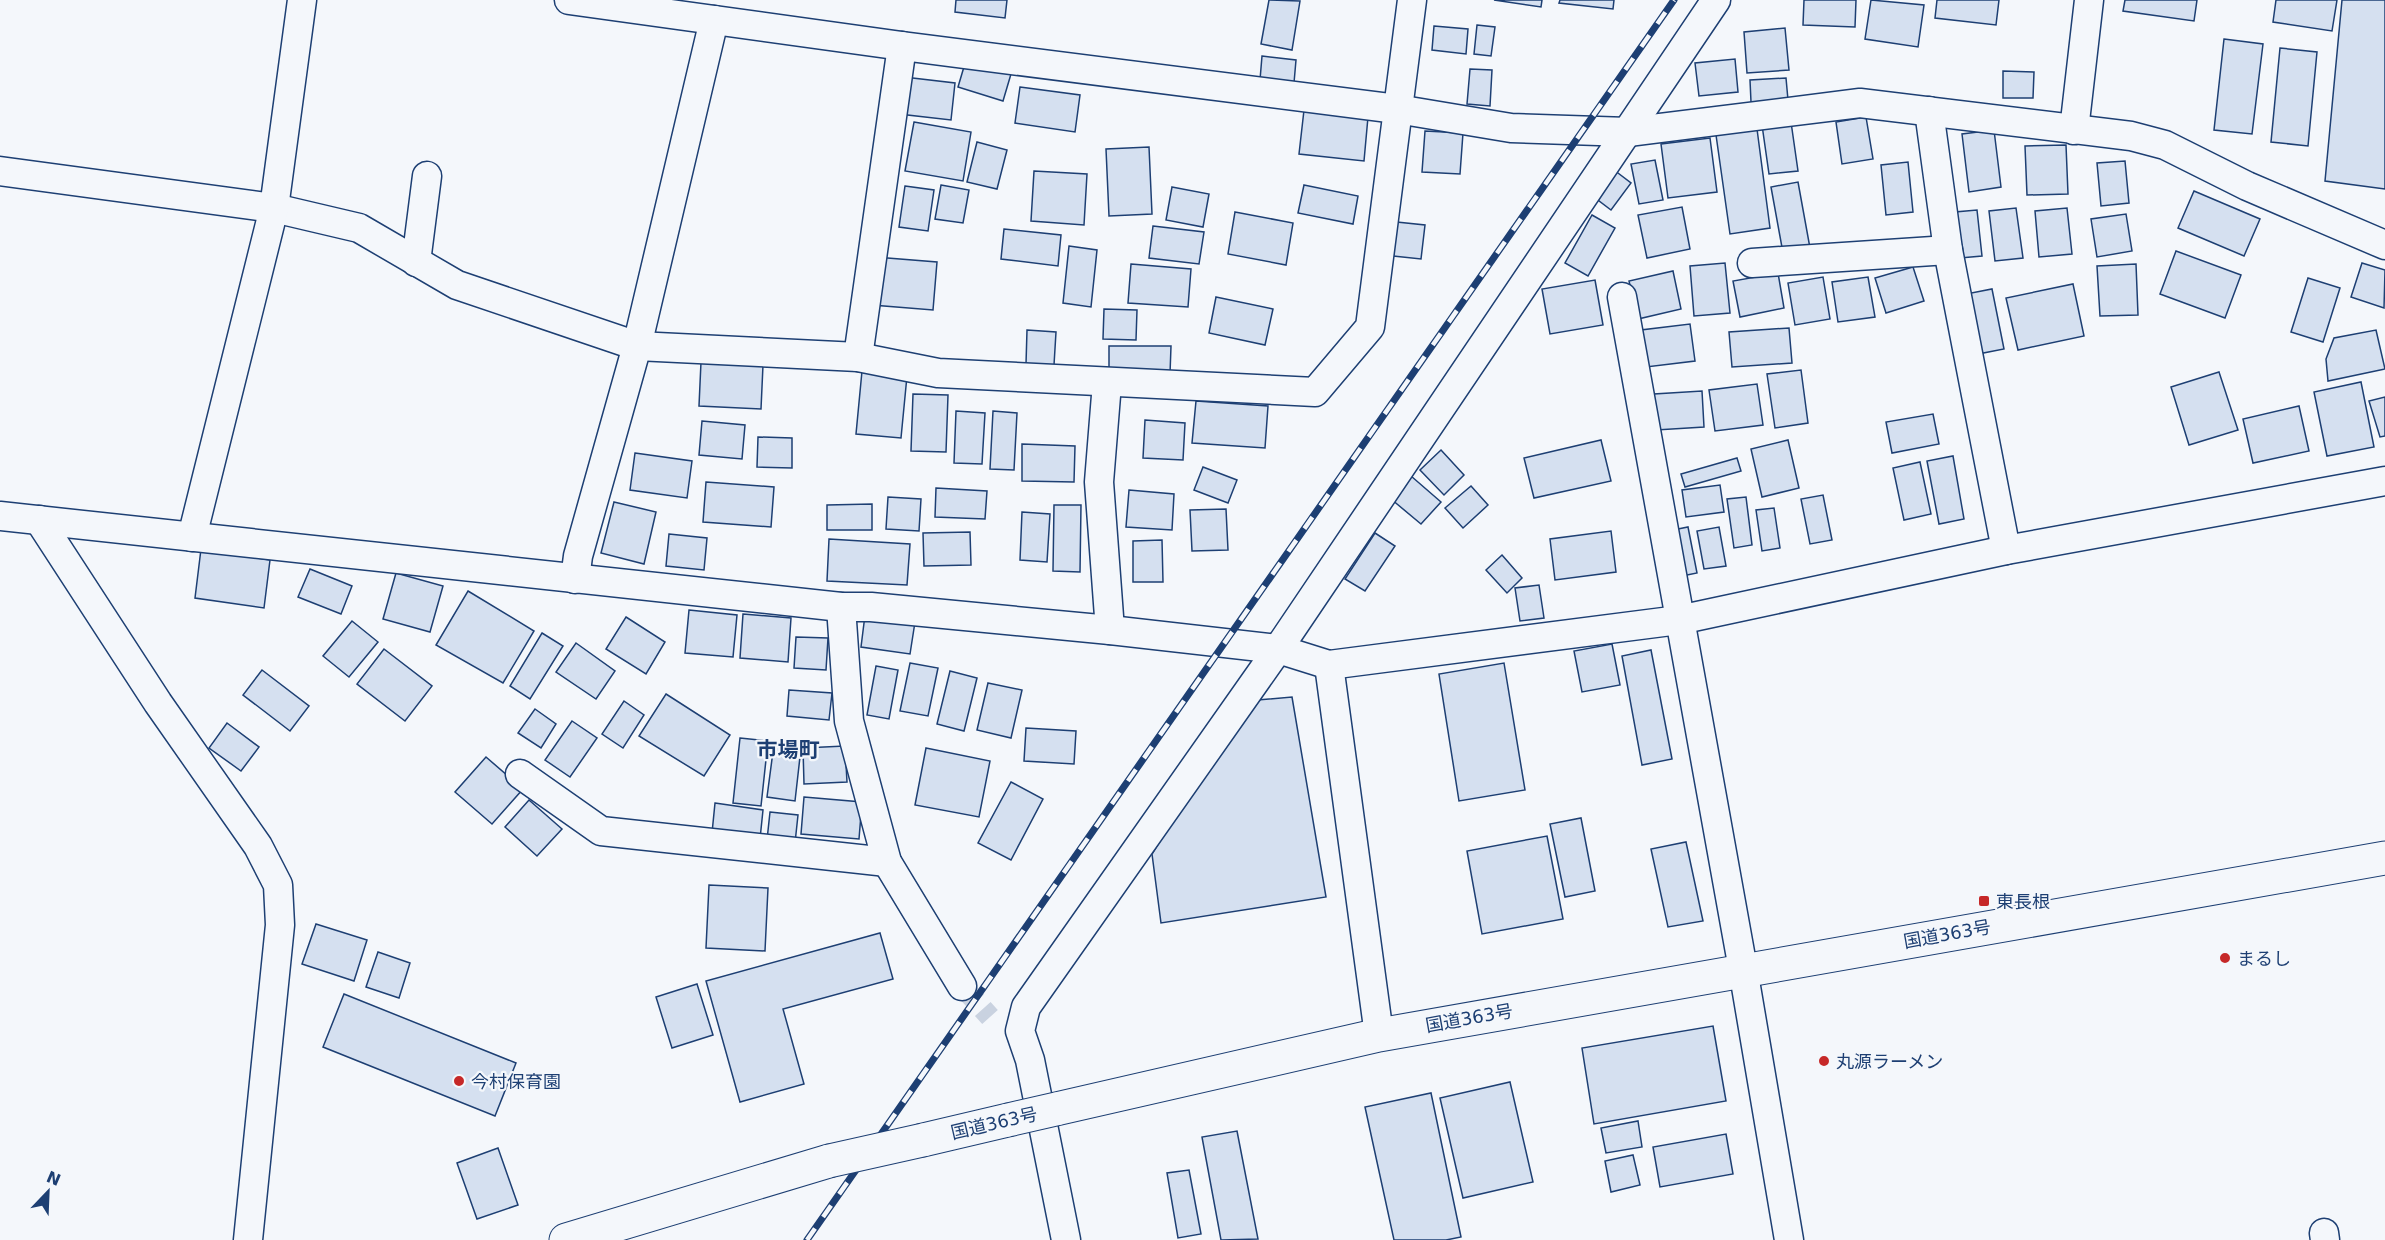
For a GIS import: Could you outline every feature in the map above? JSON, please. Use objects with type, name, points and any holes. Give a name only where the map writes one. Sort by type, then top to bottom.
[{"type":"highway","name":"国道363号","points":[[566,1240],[829,1161],[1379,1035],[1743,969],[2385,858]]},
{"type":"street","points":[[192,537],[274,208],[302,0]]},
{"type":"street","points":[[569,0],[730,14],[902,46],[1397,109],[1511,128],[1628,132],[1860,103],[2131,136],[2165,145],[2247,186],[2385,245]]},
{"type":"street","points":[[0,171],[274,208],[359,228],[457,285],[637,346],[858,357],[938,373],[1315,392],[1370,327],[1412,0]]},
{"type":"street","points":[[1065,1240],[1030,1060],[1020,1031],[1026,1007],[1278,649],[1716,0]]},
{"type":"street","points":[[2074,130],[2089,0]]},
{"type":"street","points":[[575,579],[578,556],[730,14]]},
{"type":"street","points":[[858,357],[902,46]]},
{"type":"street","points":[[1929,111],[1948,250],[2006,550]]},
{"type":"street","points":[[416,262],[427,176]]},
{"type":"street","points":[[1752,263],[1948,250]]},
{"type":"street","points":[[1622,297],[1743,969],[1789,1240]]},
{"type":"street","points":[[1107,383],[1099,482],[1110,630]]},
{"type":"street","points":[[0,516],[841,607],[871,607],[1110,630],[1278,649],[1329,665],[1679,620],[2006,550],[2385,481]]},
{"type":"street","points":[[39,520],[158,703],[258,846],[278,885],[280,925],[248,1240]]},
{"type":"street","points":[[841,607],[849,721],[888,862],[962,986]]},
{"type":"street","points":[[1329,665],[1379,1035]]},
{"type":"street","points":[[520,774],[601,831],[888,862]]},
{"type":"building","points":[[956,0],[1007,0],[1005,18],[955,12]]},
{"type":"building","points":[[1269,0],[1300,1],[1292,50],[1261,44]]},
{"type":"building","points":[[1494,0],[1542,0],[1541,7]]},
{"type":"building","points":[[1560,0],[1614,0],[1613,9],[1559,3]]},
{"type":"building","points":[[1804,0],[1856,0],[1855,27],[1803,25]]},
{"type":"building","points":[[1871,0],[1924,5],[1918,47],[1865,39]]},
{"type":"building","points":[[1937,0],[1999,0],[1996,25],[1935,18]]},
{"type":"building","points":[[2125,0],[2197,0],[2194,21],[2123,11]]},
{"type":"building","points":[[2276,0],[2337,0],[2332,31],[2273,22]]},
{"type":"building","points":[[2342,0],[2385,0],[2385,189],[2325,181]]},
{"type":"building","points":[[1477,25],[1495,27],[1491,56],[1474,54]]},
{"type":"building","points":[[1434,26],[1468,29],[1466,54],[1432,50]]},
{"type":"building","points":[[1785,28],[1789,70],[1747,73],[1744,32]]},
{"type":"building","points":[[2224,39],[2263,44],[2252,134],[2214,130]]},
{"type":"building","points":[[2280,48],[2317,52],[2308,146],[2271,142]]},
{"type":"building","points":[[1262,56],[1296,60],[1294,83],[1260,80]]},
{"type":"building","points":[[1735,59],[1738,92],[1699,96],[1695,63]]},
{"type":"building","points":[[966,60],[1011,74],[1003,101],[958,87]]},
{"type":"building","points":[[1470,69],[1492,70],[1490,106],[1467,104]]},
{"type":"building","points":[[2003,71],[2034,72],[2033,98],[2003,98]]},
{"type":"building","points":[[904,77],[955,83],[951,120],[899,114]]},
{"type":"building","points":[[1786,78],[1788,100],[1751,102],[1750,80]]},
{"type":"building","points":[[1020,87],[1080,95],[1075,132],[1015,123]]},
{"type":"building","points":[[1304,110],[1368,117],[1364,161],[1299,154]]},
{"type":"building","points":[[1866,117],[1873,159],[1842,164],[1836,122]]},
{"type":"building","points":[[914,122],[971,132],[963,181],[905,171]]},
{"type":"building","points":[[1791,122],[1798,171],[1769,174],[1762,125]]},
{"type":"building","points":[[1757,129],[1770,228],[1730,234],[1716,135]]},
{"type":"building","points":[[1994,130],[2001,187],[1969,192],[1962,134]]},
{"type":"building","points":[[1425,131],[1463,133],[1460,174],[1422,172]]},
{"type":"building","points":[[1710,138],[1717,192],[1668,198],[1661,144]]},
{"type":"building","points":[[977,142],[1007,150],[997,189],[967,182]]},
{"type":"building","points":[[2066,145],[2068,194],[2027,195],[2025,146]]},
{"type":"building","points":[[1149,147],[1152,214],[1109,216],[1106,149]]},
{"type":"building","points":[[1655,160],[1663,200],[1639,204],[1631,164]]},
{"type":"building","points":[[2125,161],[2129,203],[2101,206],[2097,163]]},
{"type":"building","points":[[1908,162],[1913,212],[1886,215],[1881,165]]},
{"type":"building","points":[[1614,170],[1631,183],[1611,210],[1594,197]]},
{"type":"building","points":[[1034,171],[1087,174],[1084,225],[1031,221]]},
{"type":"building","points":[[1798,182],[1810,248],[1783,253],[1771,187]]},
{"type":"building","points":[[941,185],[969,190],[963,223],[935,219]]},
{"type":"building","points":[[1304,185],[1358,196],[1353,224],[1298,213]]},
{"type":"building","points":[[905,186],[934,190],[928,231],[899,227]]},
{"type":"building","points":[[1172,187],[1209,194],[1203,227],[1166,220]]},
{"type":"building","points":[[2194,191],[2260,219],[2244,256],[2178,228]]},
{"type":"building","points":[[1682,207],[1690,249],[1647,258],[1638,215]]},
{"type":"building","points":[[2016,208],[2023,258],[1995,261],[1989,211]]},
{"type":"building","points":[[2067,208],[2072,254],[2039,257],[2035,211]]},
{"type":"building","points":[[1977,210],[1982,256],[1960,258],[1955,212]]},
{"type":"building","points":[[1235,212],[1293,223],[1286,265],[1228,254]]},
{"type":"building","points":[[2126,214],[2132,251],[2097,257],[2091,219]]},
{"type":"building","points":[[1592,215],[1615,228],[1588,276],[1565,263]]},
{"type":"building","points":[[1387,221],[1425,225],[1421,259],[1384,255]]},
{"type":"building","points":[[1153,226],[1204,232],[1199,264],[1149,258]]},
{"type":"building","points":[[1004,229],[1061,235],[1058,266],[1001,259]]},
{"type":"building","points":[[1069,246],[1097,250],[1091,307],[1063,303]]},
{"type":"building","points":[[2176,251],[2241,275],[2225,318],[2160,294]]},
{"type":"building","points":[[875,257],[937,262],[933,310],[872,305]]},
{"type":"building","points":[[1725,263],[1730,313],[1694,316],[1690,266]]},
{"type":"building","points":[[2362,263],[2385,270],[2384,308],[2351,297]]},
{"type":"building","points":[[1131,264],[1191,269],[1188,307],[1128,303]]},
{"type":"building","points":[[2136,264],[2138,315],[2100,316],[2097,266]]},
{"type":"building","points":[[1913,267],[1924,301],[1886,313],[1875,278]]},
{"type":"building","points":[[1673,271],[1681,309],[1638,319],[1629,281]]},
{"type":"building","points":[[1778,273],[1784,308],[1740,317],[1733,281]]},
{"type":"building","points":[[1823,277],[1830,319],[1795,325],[1788,283]]},
{"type":"building","points":[[1868,277],[1875,317],[1838,322],[1832,282]]},
{"type":"building","points":[[2308,278],[2340,288],[2323,342],[2291,332]]},
{"type":"building","points":[[1595,280],[1603,325],[1550,334],[1542,289]]},
{"type":"building","points":[[2073,284],[2084,336],[2018,350],[2006,298]]},
{"type":"building","points":[[1992,289],[2004,349],[1978,354],[1966,294]]},
{"type":"building","points":[[1216,297],[1273,309],[1265,345],[1209,333]]},
{"type":"building","points":[[1104,309],[1137,310],[1136,340],[1103,339]]},
{"type":"building","points":[[1690,324],[1695,361],[1646,367],[1641,330]]},
{"type":"building","points":[[1789,328],[1792,363],[1732,367],[1729,332]]},
{"type":"building","points":[[1027,330],[1056,332],[1054,365],[1026,364]]},
{"type":"building","points":[[2376,330],[2385,369],[2328,381],[2326,359],[2334,338]]},
{"type":"building","points":[[1109,346],[1171,346],[1170,374],[1109,374]]},
{"type":"building","points":[[701,362],[763,365],[761,409],[699,406]]},
{"type":"building","points":[[1801,370],[1808,423],[1775,428],[1767,374]]},
{"type":"building","points":[[862,371],[907,376],[901,438],[856,434]]},
{"type":"building","points":[[2219,372],[2238,430],[2189,445],[2171,387]]},
{"type":"building","points":[[2361,382],[2374,447],[2327,456],[2314,392]]},
{"type":"building","points":[[1757,384],[1763,425],[1715,431],[1709,390]]},
{"type":"building","points":[[1702,391],[1704,427],[1656,430],[1654,394]]},
{"type":"building","points":[[913,394],[948,395],[946,452],[911,451]]},
{"type":"building","points":[[2385,397],[2385,436],[2380,437],[2369,401]]},
{"type":"building","points":[[1196,401],[1268,406],[1265,448],[1192,443]]},
{"type":"building","points":[[2299,406],[2309,451],[2253,463],[2243,419]]},
{"type":"building","points":[[956,411],[985,413],[982,464],[954,463]]},
{"type":"building","points":[[993,411],[1017,413],[1014,470],[990,469]]},
{"type":"building","points":[[1933,414],[1939,444],[1892,453],[1886,422]]},
{"type":"building","points":[[1145,420],[1185,423],[1183,460],[1143,458]]},
{"type":"building","points":[[702,421],[745,425],[742,459],[699,455]]},
{"type":"building","points":[[758,437],[792,438],[792,468],[757,467]]},
{"type":"building","points":[[1601,440],[1611,481],[1534,498],[1524,458]]},
{"type":"building","points":[[1788,440],[1799,488],[1762,497],[1751,449]]},
{"type":"building","points":[[1022,444],[1075,446],[1074,482],[1022,481]]},
{"type":"building","points":[[1441,450],[1464,475],[1444,495],[1420,470]]},
{"type":"building","points":[[635,453],[692,461],[687,498],[630,490]]},
{"type":"building","points":[[1953,456],[1964,519],[1939,524],[1927,461]]},
{"type":"building","points":[[1737,458],[1741,471],[1685,487],[1681,474]]},
{"type":"building","points":[[1920,462],[1931,514],[1904,520],[1893,468]]},
{"type":"building","points":[[1203,467],[1237,480],[1228,503],[1194,490]]},
{"type":"building","points":[[1411,476],[1441,502],[1421,524],[1391,499]]},
{"type":"building","points":[[706,482],[774,487],[771,527],[703,522]]},
{"type":"building","points":[[1720,485],[1724,512],[1686,517],[1682,490]]},
{"type":"building","points":[[1471,486],[1488,505],[1463,528],[1445,508]]},
{"type":"building","points":[[936,488],[987,491],[985,519],[935,517]]},
{"type":"building","points":[[1129,490],[1174,494],[1172,530],[1126,527]]},
{"type":"building","points":[[1823,495],[1832,540],[1810,544],[1801,499]]},
{"type":"building","points":[[888,497],[921,499],[919,531],[886,529]]},
{"type":"building","points":[[1746,497],[1752,545],[1734,548],[1727,499]]},
{"type":"building","points":[[614,502],[656,512],[644,564],[601,553]]},
{"type":"building","points":[[872,504],[872,530],[827,530],[827,505]]},
{"type":"building","points":[[1054,505],[1081,505],[1080,572],[1053,571]]},
{"type":"building","points":[[1774,508],[1780,548],[1762,551],[1756,510]]},
{"type":"building","points":[[1226,509],[1228,550],[1192,551],[1190,510]]},
{"type":"building","points":[[1022,512],[1050,514],[1047,562],[1020,560]]},
{"type":"building","points":[[1688,527],[1697,573],[1677,577],[1668,531]]},
{"type":"building","points":[[1719,527],[1726,566],[1704,569],[1697,531]]},
{"type":"building","points":[[1611,531],[1616,572],[1555,580],[1550,539]]},
{"type":"building","points":[[970,532],[971,565],[924,566],[923,533]]},
{"type":"building","points":[[1375,533],[1395,546],[1365,591],[1345,579]]},
{"type":"building","points":[[669,534],[707,538],[704,570],[666,566]]},
{"type":"building","points":[[829,539],[910,544],[907,585],[827,581]]},
{"type":"building","points":[[1162,540],[1163,582],[1133,582],[1133,541]]},
{"type":"building","points":[[201,549],[270,560],[264,608],[195,598]]},
{"type":"building","points":[[1502,555],[1522,578],[1507,593],[1486,570]]},
{"type":"building","points":[[310,569],[352,586],[341,614],[298,597]]},
{"type":"building","points":[[396,573],[443,586],[430,632],[383,619]]},
{"type":"building","points":[[1539,585],[1544,618],[1520,621],[1515,588]]},
{"type":"building","points":[[468,591],[534,631],[503,683],[436,645]]},
{"type":"building","points":[[689,610],[737,615],[733,657],[685,653]]},
{"type":"building","points":[[743,614],[791,618],[788,662],[740,658]]},
{"type":"building","points":[[865,615],[915,622],[910,654],[861,647]]},
{"type":"building","points":[[626,617],[665,642],[646,674],[606,649]]},
{"type":"building","points":[[352,621],[378,642],[349,677],[323,656]]},
{"type":"building","points":[[542,633],[563,646],[530,699],[510,686]]},
{"type":"building","points":[[796,637],[828,638],[826,670],[794,668]]},
{"type":"building","points":[[576,643],[615,671],[596,699],[556,672]]},
{"type":"building","points":[[1612,644],[1620,685],[1582,692],[1574,651]]},
{"type":"building","points":[[384,649],[432,686],[405,721],[357,684]]},
{"type":"building","points":[[1651,650],[1672,759],[1642,765],[1622,656]]},
{"type":"building","points":[[910,663],[938,668],[928,716],[900,711]]},
{"type":"building","points":[[1504,663],[1525,790],[1459,801],[1439,674]]},
{"type":"building","points":[[876,666],[898,670],[889,719],[867,715]]},
{"type":"building","points":[[262,670],[309,706],[290,731],[243,695]]},
{"type":"building","points":[[950,671],[977,678],[964,731],[937,724]]},
{"type":"building","points":[[988,683],[1022,690],[1011,738],[977,730]]},
{"type":"building","points":[[789,690],[832,693],[829,720],[787,716]]},
{"type":"building","points":[[666,694],[730,735],[704,776],[639,736]]},
{"type":"building","points":[[1292,697],[1326,897],[1161,923],[1152,854],[1246,701]]},
{"type":"building","points":[[624,701],[644,715],[623,748],[602,734]]},
{"type":"building","points":[[535,709],[556,724],[541,748],[518,733]]},
{"type":"building","points":[[572,721],[597,738],[570,777],[545,760]]},
{"type":"building","points":[[227,723],[259,747],[241,771],[209,748]]},
{"type":"building","points":[[1026,728],[1076,731],[1074,764],[1024,761]]},
{"type":"building","points":[[740,738],[768,741],[761,806],[733,803]]},
{"type":"building","points":[[774,744],[801,748],[795,801],[767,797]]},
{"type":"building","points":[[845,746],[847,782],[804,784],[803,748]]},
{"type":"building","points":[[926,748],[990,761],[979,817],[915,805]]},
{"type":"building","points":[[486,757],[523,789],[492,824],[455,792]]},
{"type":"building","points":[[1011,782],[1043,799],[1011,860],[978,843]]},
{"type":"building","points":[[804,797],[862,802],[859,839],[801,834]]},
{"type":"building","points":[[529,800],[562,829],[537,856],[505,827]]},
{"type":"building","points":[[715,803],[763,810],[760,839],[712,833]]},
{"type":"building","points":[[770,812],[798,815],[795,843],[767,840]]},
{"type":"building","points":[[1581,818],[1595,891],[1565,897],[1550,824]]},
{"type":"building","points":[[1547,836],[1563,919],[1482,934],[1467,851]]},
{"type":"building","points":[[1686,842],[1703,921],[1668,927],[1651,849]]},
{"type":"building","points":[[709,885],[768,888],[765,951],[706,948]]},
{"type":"building","points":[[316,924],[367,940],[354,981],[302,964]]},
{"type":"building","points":[[880,933],[893,979],[783,1009],[804,1084],[740,1102],[706,981]]},
{"type":"building","points":[[378,952],[410,963],[399,998],[366,987]]},
{"type":"building","points":[[697,984],[713,1035],[672,1048],[656,997]]},
{"type":"building","points":[[344,994],[516,1063],[495,1116],[323,1047]]},
{"type":"building","points":[[1713,1026],[1726,1101],[1594,1124],[1582,1048]]},
{"type":"building","points":[[1510,1082],[1533,1182],[1463,1198],[1440,1098]]},
{"type":"building","points":[[1431,1093],[1461,1237],[1446,1240],[1394,1240],[1365,1107]]},
{"type":"building","points":[[1638,1121],[1642,1147],[1606,1153],[1601,1128]]},
{"type":"building","points":[[1237,1131],[1258,1239],[1221,1240],[1202,1137]]},
{"type":"building","points":[[1726,1134],[1733,1174],[1660,1187],[1653,1147]]},
{"type":"building","points":[[498,1148],[518,1205],[477,1219],[457,1163]]},
{"type":"building","points":[[1633,1155],[1640,1185],[1611,1192],[1605,1161]]},
{"type":"building","points":[[1189,1170],[1201,1234],[1178,1238],[1167,1173]]},
{"type":"tunnel","points":[[962,986],[990,1017]]},
{"type":"railway","points":[[807,1240],[1674,0]]},
{"type":"place","name":"東長根","points":[[1984,901]]},
{"type":"place","name":"まるし","points":[[2225,958]]},
{"type":"place","name":"丸源ラーメン","points":[[1824,1061]]},
{"type":"place","name":"今村保育園","points":[[459,1081]]},
{"type":"district","name":"市場町","points":[[788,750]]}]
